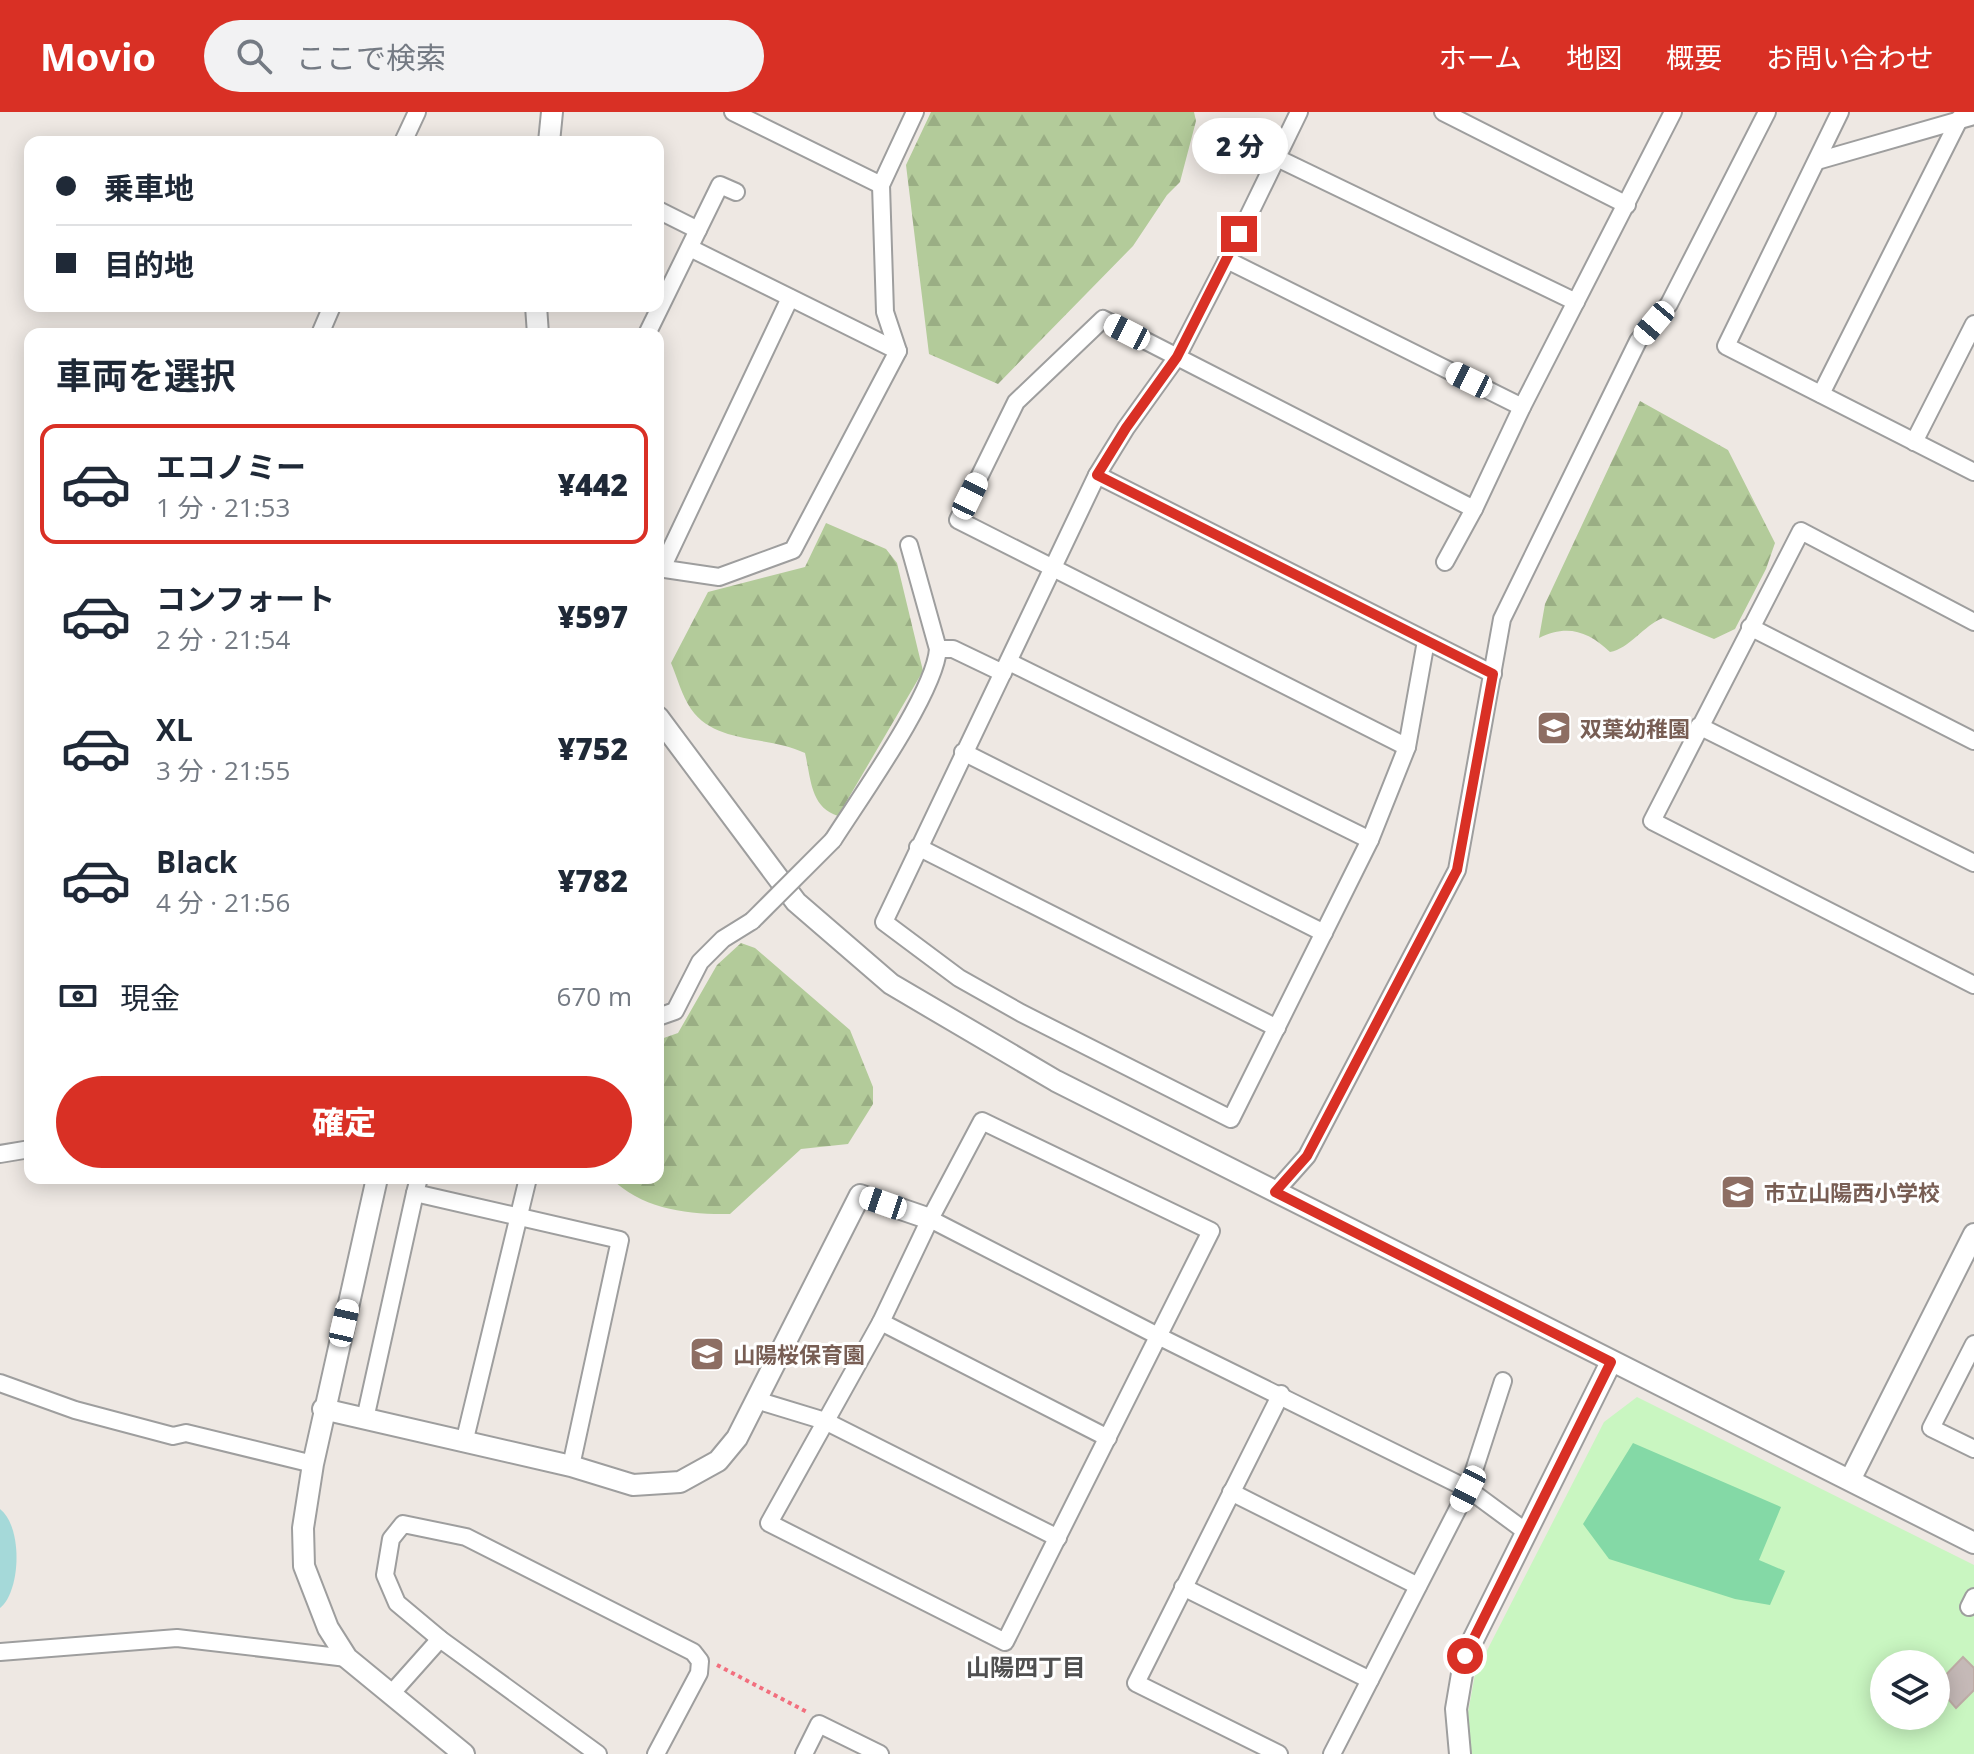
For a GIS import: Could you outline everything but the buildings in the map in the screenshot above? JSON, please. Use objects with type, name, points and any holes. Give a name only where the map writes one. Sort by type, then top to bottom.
[{"type":"street","points":[[406,136],[417,112]]},
{"type":"street","points":[[550,136],[552,112]]},
{"type":"street","points":[[733,112],[765,119],[881,185]]},
{"type":"street","points":[[664,569],[719,577],[793,550],[898,351],[885,312],[881,185],[915,112]]},
{"type":"street","points":[[1299,112],[1177,357],[1097,475],[884,922],[959,978],[1231,1119],[1370,840],[1407,747],[1426,641]]},
{"type":"street","points":[[1443,112],[1627,205]]},
{"type":"street","points":[[1445,562],[1673,112]]},
{"type":"street","points":[[1275,1192],[1307,1156],[1457,870],[1502,619],[1638,341],[1669,304],[1767,112]]},
{"type":"street","points":[[1840,112],[1726,346],[1974,472]]},
{"type":"street","points":[[1817,161],[1967,117]]},
{"type":"street","points":[[1821,394],[1967,117]]},
{"type":"street","points":[[1277,158],[1576,302]]},
{"type":"street","points":[[664,289],[690,248],[720,185],[736,192]]},
{"type":"street","points":[[664,213],[698,230]]},
{"type":"street","points":[[690,248],[898,351]]},
{"type":"street","points":[[1227,260],[1522,407]]},
{"type":"street","points":[[664,560],[790,298]]},
{"type":"street","points":[[1407,747],[958,520],[1016,402],[1103,319],[1474,509]]},
{"type":"street","points":[[1914,442],[1974,324]]},
{"type":"street","points":[[1097,475],[1493,674]]},
{"type":"street","points":[[1974,622],[1801,531],[1652,821],[1974,985]]},
{"type":"street","points":[[664,1015],[675,1011],[700,962],[723,939],[752,921],[833,840],[900,733],[937,664],[938,649],[909,545]]},
{"type":"street","points":[[1750,627],[1974,741]]},
{"type":"street","points":[[938,649],[953,649],[1006,667],[1370,840]]},
{"type":"street","points":[[1699,726],[1974,863]]},
{"type":"street","points":[[664,730],[796,902],[891,984],[1056,1081],[1611,1362],[1851,1478],[1974,1543]]},
{"type":"street","points":[[963,752],[1324,933]]},
{"type":"street","points":[[918,847],[1277,1028]]},
{"type":"street","points":[[982,1121],[1211,1231],[1005,1642],[769,1523],[881,1322],[930,1219],[982,1121]]},
{"type":"street","points":[[0,1154],[24,1150]]},
{"type":"street","points":[[376,1184],[323,1409],[303,1528],[304,1566],[328,1628],[347,1658],[464,1754]]},
{"type":"street","points":[[464,1443],[526,1184]]},
{"type":"street","points":[[365,1419],[417,1186],[518,1218],[620,1240],[571,1466]]},
{"type":"street","points":[[323,1409],[571,1466],[633,1485],[680,1482],[718,1461],[737,1438],[860,1195],[930,1219],[1160,1337],[1281,1394],[1468,1489],[1525,1531]]},
{"type":"street","points":[[1851,1478],[1974,1234]]},
{"type":"street","points":[[881,1322],[1108,1438]]},
{"type":"street","points":[[1974,1344],[1931,1428],[1974,1449]]},
{"type":"street","points":[[1460,1754],[1456,1709],[1465,1656],[1611,1362]]},
{"type":"street","points":[[1332,1754],[1468,1489],[1503,1381]]},
{"type":"street","points":[[0,1383],[75,1410],[173,1436],[186,1433],[313,1464]]},
{"type":"street","points":[[1279,1754],[1136,1683],[1281,1394]]},
{"type":"street","points":[[756,1400],[825,1421],[1058,1538]]},
{"type":"street","points":[[1231,1492],[1418,1586]]},
{"type":"street","points":[[598,1754],[440,1639],[397,1603],[385,1575],[391,1539],[403,1524],[466,1537],[693,1652],[700,1661],[699,1673],[656,1754]]},
{"type":"street","points":[[1183,1587],[1370,1680]]},
{"type":"street","points":[[0,1652],[177,1638],[347,1658]]},
{"type":"street","points":[[391,1694],[440,1639]]},
{"type":"street","points":[[804,1754],[819,1724],[880,1754]]},
{"type":"path","points":[[700,1661],[711,1662],[816,1716],[819,1724]]},
{"type":"green space","points":[[931,112],[1194,112],[1196,121],[1180,182],[1167,195],[1133,246],[998,384],[929,354],[906,165]]},
{"type":"green space","points":[[1640,401],[1728,450],[1775,543],[1766,569],[1735,629],[1714,639],[1663,618],[1624,646],[1610,652],[1594,639],[1577,632],[1559,631],[1539,638],[1545,604]]},
{"type":"green space","points":[[826,523],[886,549],[897,563],[923,671],[838,816],[829,812],[817,799],[805,753],[714,729],[691,709],[671,663],[708,592],[805,567]]},
{"type":"green space","points":[[741,943],[755,948],[850,1030],[873,1087],[873,1104],[848,1144],[801,1149],[730,1214],[666,1208],[636,1197],[618,1184],[664,1184],[664,1038],[678,1033],[717,965]]},
{"type":"green space","points":[[1637,1397],[1974,1565],[1974,1754],[1470,1754],[1465,1729],[1475,1674],[1604,1422]]},
{"type":"green space","points":[[1633,1443],[1781,1507],[1759,1560],[1785,1571],[1770,1605],[1735,1599],[1609,1559],[1583,1524]]},
{"type":"water","points":[[0,1509],[13,1530],[16,1559],[12,1588],[0,1608]]},
{"type":"place","name":"双葉幼稚園","points":[[1554,728]]},
{"type":"place","name":"市立山陽西小学校","points":[[1738,1192]]},
{"type":"place","name":"山陽桜保育園","points":[[707,1354]]},
{"type":"district","name":"山陽四丁目","points":[[1026,1666]]},
{"type":"route","points":[[1239,234],[1177,357],[1097,475],[1493,674],[1457,870],[1307,1156],[1275,1192],[1611,1362],[1465,1656]]}]
